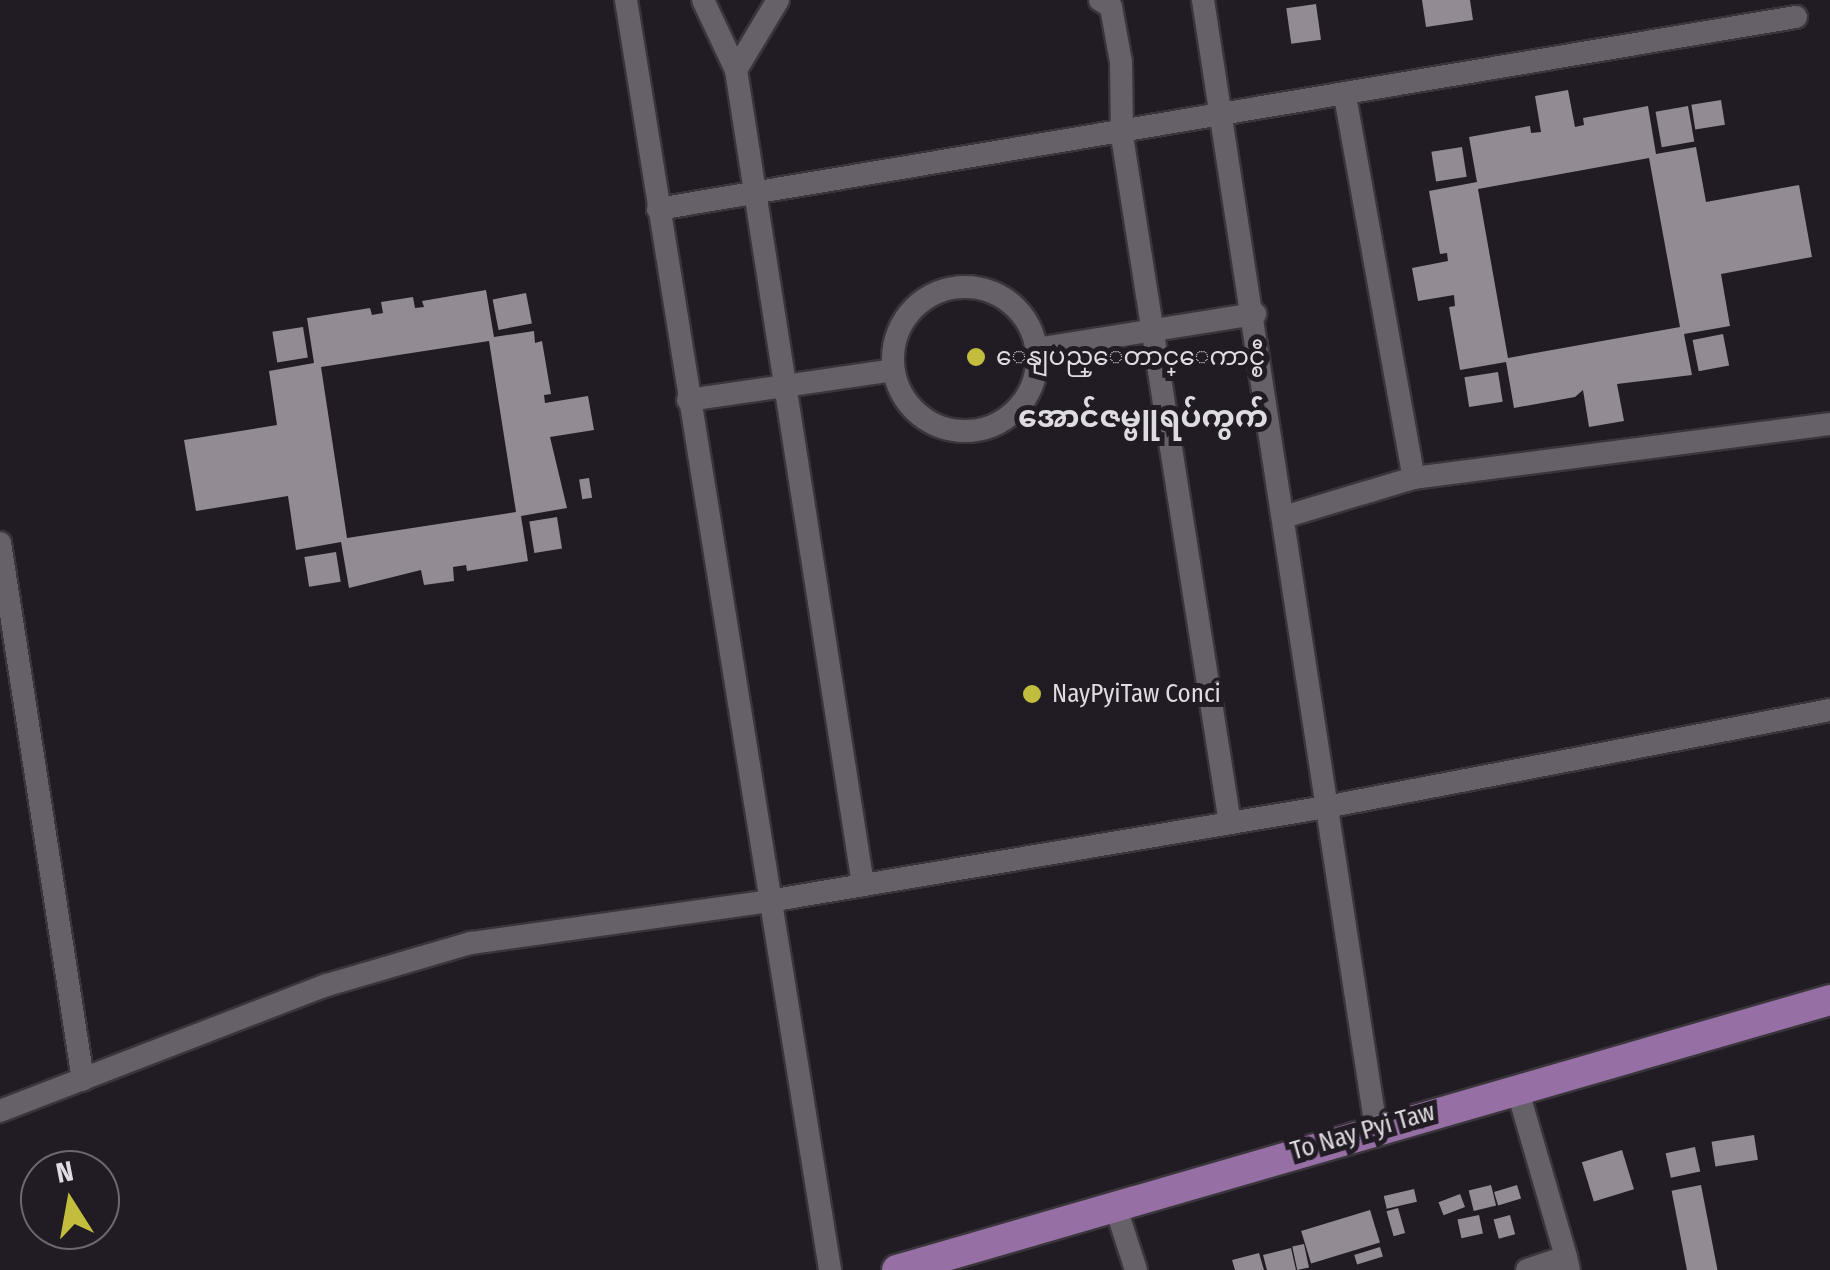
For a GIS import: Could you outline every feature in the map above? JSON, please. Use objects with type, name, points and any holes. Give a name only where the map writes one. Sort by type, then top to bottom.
[{"type":"main road","name":"To Nay Pyi Taw","points":[[897,1270],[1376,1128],[1830,1000]]},
{"type":"street","points":[[626,0],[830,1270]]},
{"type":"street","points":[[702,0],[736,70],[863,885]]},
{"type":"street","points":[[736,70],[778,0]]},
{"type":"street","points":[[1202,0],[1255,314],[1376,1128]]},
{"type":"street","points":[[1107,2],[1121,62],[1122,136],[1150,333],[1230,823]]},
{"type":"street","points":[[658,210],[756,191],[1122,136],[1796,17]]},
{"type":"street","points":[[1344,96],[1414,478]]},
{"type":"street","points":[[967,287],[1013,305],[1036,349],[1035,378],[1024,400],[983,429],[948,429],[917,414],[893,370],[901,324],[918,304],[967,287]]},
{"type":"street","points":[[1036,349],[1255,314]]},
{"type":"street","points":[[688,400],[893,370]]},
{"type":"street","points":[[1286,516],[1414,478],[1830,424]]},
{"type":"street","points":[[0,543],[4,602],[83,1080]]},
{"type":"street","points":[[0,1112],[327,985],[471,943],[770,901],[1330,806],[1830,710]]},
{"type":"street","points":[[1517,1088],[1568,1264],[1527,1270]]},
{"type":"street","points":[[1115,1206],[1136,1270]]},
{"type":"building","points":[[1422,0],[1470,0],[1473,20],[1426,27]]},
{"type":"building","points":[[1316,4],[1321,40],[1291,44],[1286,8]]},
{"type":"building","points":[[1568,90],[1575,127],[1584,125],[1583,118],[1648,106],[1656,154],[1696,147],[1706,202],[1799,185],[1812,257],[1721,274],[1730,326],[1684,334],[1692,375],[1617,384],[1624,421],[1589,427],[1583,390],[1575,397],[1514,408],[1506,362],[1460,370],[1449,307],[1455,306],[1454,295],[1418,301],[1412,268],[1448,261],[1447,253],[1440,254],[1429,191],[1477,182],[1469,137],[1530,126],[1531,133],[1541,132],[1535,96]],"holes":[[[1649,158],[1680,327],[1508,358],[1478,189]]]},
{"type":"building","points":[[1721,100],[1725,125],[1695,129],[1691,105]]},
{"type":"building","points":[[1688,106],[1694,141],[1662,147],[1656,112]]},
{"type":"building","points":[[1462,147],[1467,177],[1436,181],[1431,152]]},
{"type":"building","points":[[486,290],[494,337],[534,331],[535,343],[542,341],[551,394],[544,395],[545,403],[588,396],[594,430],[550,437],[567,508],[521,516],[528,561],[467,571],[466,565],[453,567],[454,581],[424,585],[421,570],[349,588],[341,542],[296,550],[288,496],[196,511],[184,440],[277,425],[269,371],[314,363],[307,318],[370,308],[372,315],[383,313],[381,302],[413,297],[415,308],[424,307],[422,301]],"holes":[[[489,341],[516,512],[347,538],[321,367]]]},
{"type":"building","points":[[526,293],[532,323],[499,330],[493,299]]},
{"type":"building","points":[[303,327],[308,358],[277,362],[272,332]]},
{"type":"building","points":[[1723,334],[1729,365],[1699,371],[1693,340]]},
{"type":"building","points":[[1498,372],[1503,402],[1469,407],[1464,377]]},
{"type":"building","points":[[589,478],[592,498],[582,499],[579,480]]},
{"type":"building","points":[[557,517],[562,549],[534,553],[529,521]]},
{"type":"building","points":[[336,552],[341,582],[309,587],[304,557]]},
{"type":"building","points":[[1754,1135],[1758,1160],[1715,1166],[1712,1142]]},
{"type":"building","points":[[1695,1147],[1700,1171],[1671,1178],[1666,1153]]},
{"type":"building","points":[[1622,1150],[1634,1189],[1594,1201],[1582,1162]]},
{"type":"building","points":[[1491,1185],[1496,1205],[1474,1211],[1469,1191]]},
{"type":"building","points":[[1517,1185],[1521,1198],[1498,1205],[1494,1192]]},
{"type":"building","points":[[1701,1185],[1718,1270],[1687,1270],[1672,1191]]},
{"type":"building","points":[[1414,1189],[1417,1202],[1387,1209],[1384,1196]]},
{"type":"building","points":[[1460,1194],[1465,1207],[1444,1215],[1439,1202]]},
{"type":"building","points":[[1398,1208],[1405,1233],[1394,1236],[1386,1211]]},
{"type":"building","points":[[1370,1210],[1380,1243],[1311,1264],[1301,1231]]},
{"type":"building","points":[[1479,1215],[1483,1234],[1461,1238],[1457,1220]]},
{"type":"building","points":[[1510,1215],[1515,1234],[1499,1239],[1494,1219]]},
{"type":"building","points":[[1304,1244],[1309,1267],[1297,1270],[1292,1246]]},
{"type":"building","points":[[1380,1247],[1383,1257],[1357,1264],[1354,1255]]},
{"type":"building","points":[[1291,1248],[1296,1270],[1267,1270],[1263,1255]]},
{"type":"building","points":[[1259,1253],[1264,1270],[1235,1270],[1232,1260]]},
{"type":"place","name":"ေနျပည္ေတာင္ေကာင္စီ","points":[[976,357]]},
{"type":"place","name":"NayPyiTaw Conci","points":[[1032,694]]},
{"type":"district","name":"အောင်ဇမ္ဗူရပ်ကွက်","points":[[1143,417]]}]
